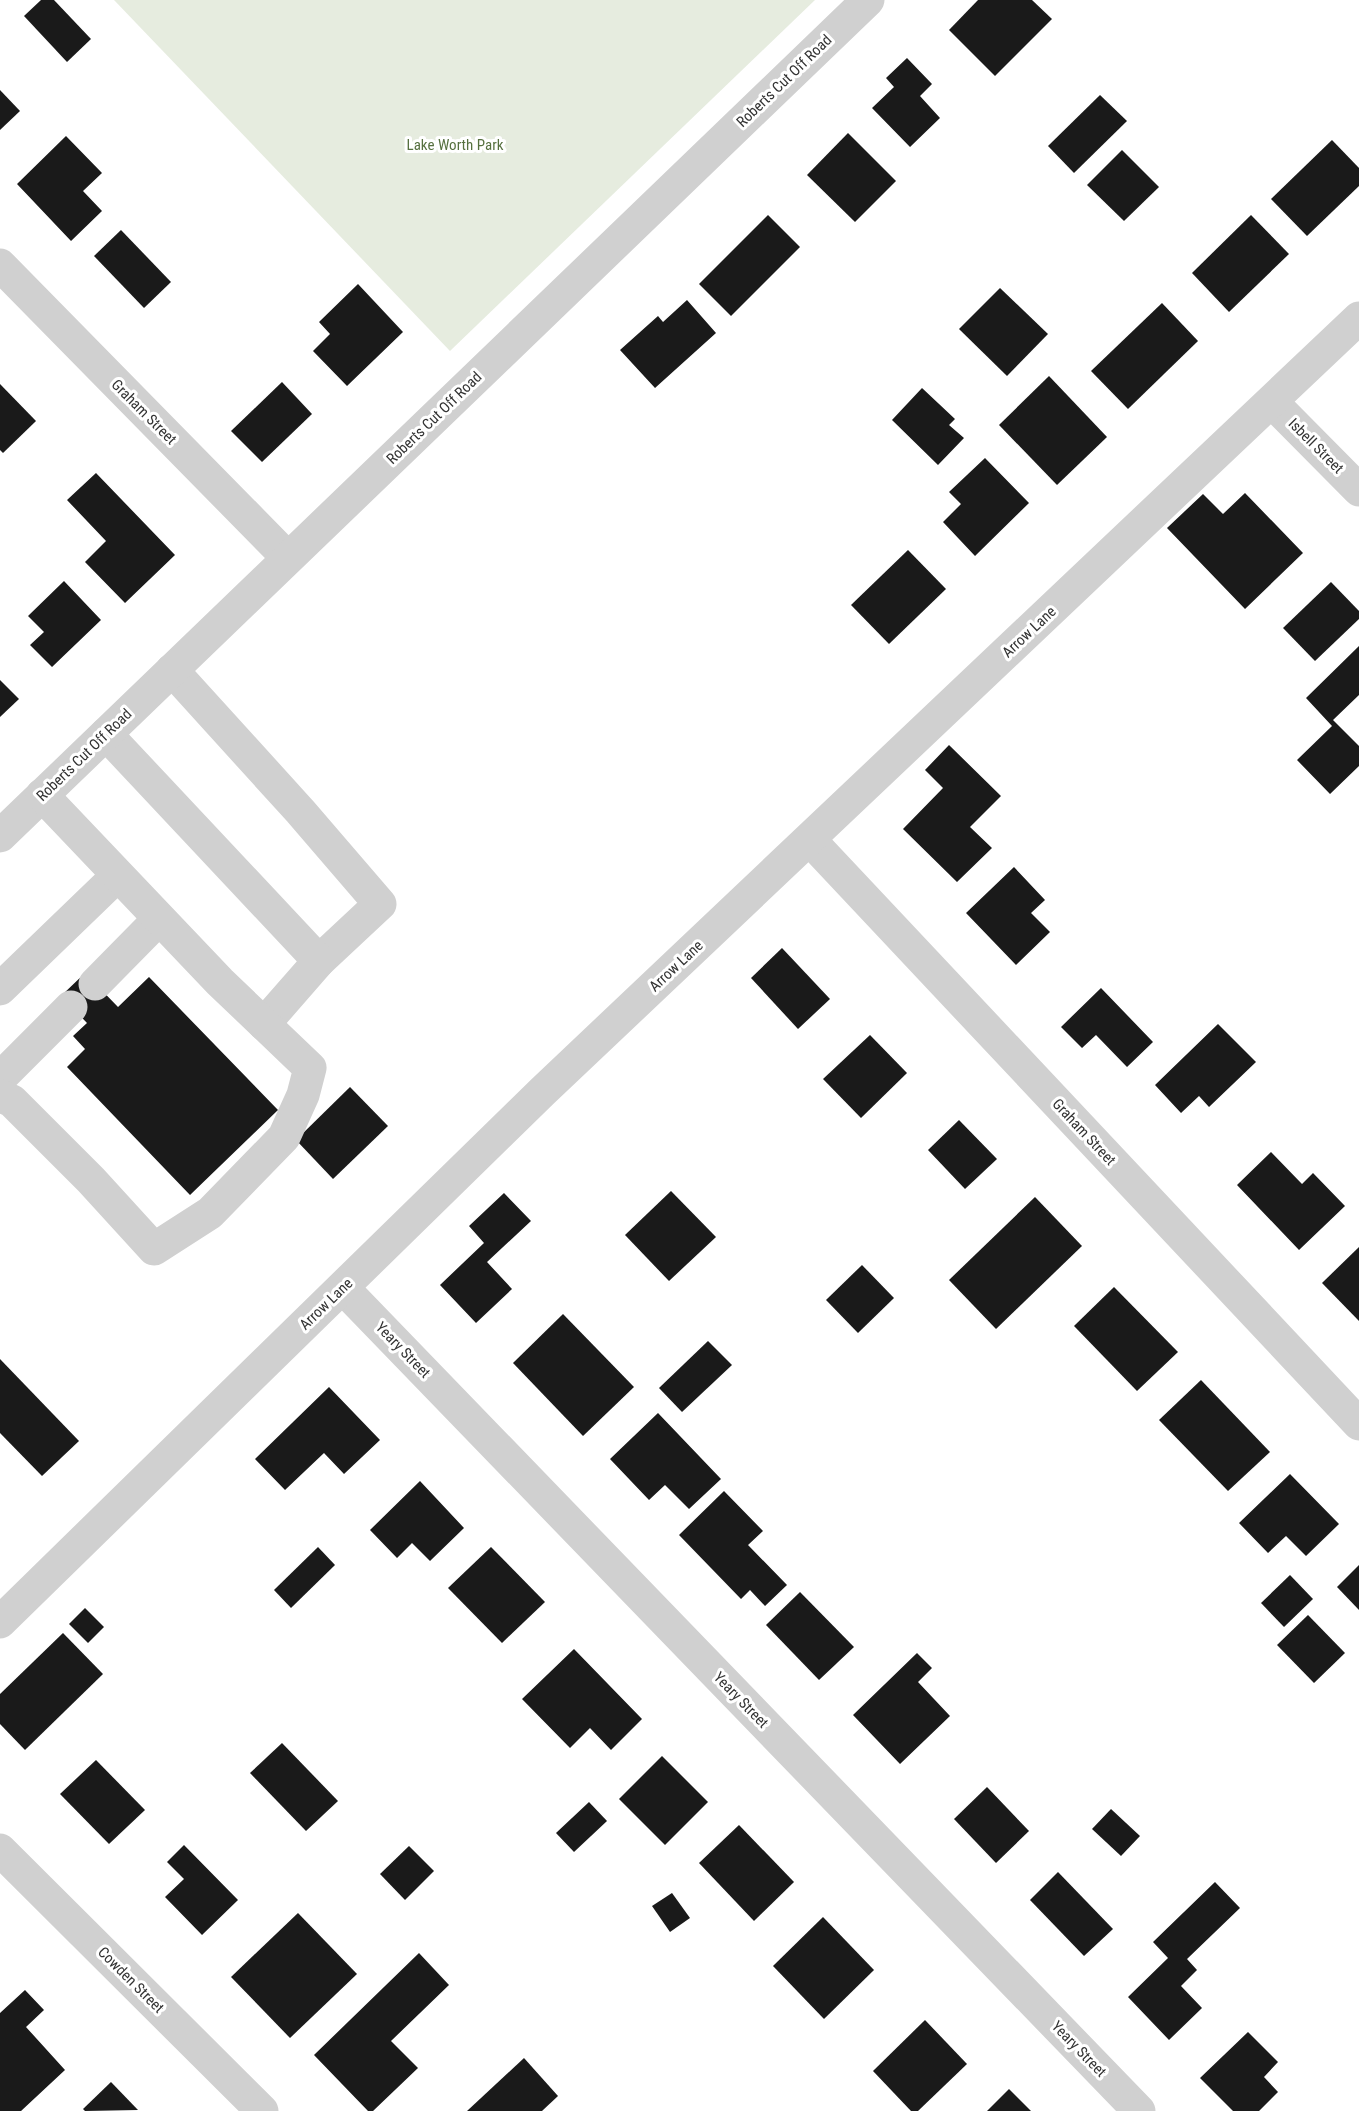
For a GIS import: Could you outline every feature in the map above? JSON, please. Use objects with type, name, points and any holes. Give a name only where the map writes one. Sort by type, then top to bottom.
[{"type":"street","name":"Roberts Cut Off Road","points":[[0,836],[868,0]]},
{"type":"street","name":"Graham Street","points":[[0,266],[288,558]]},
{"type":"street","name":"Arrow Lane","points":[[0,1622],[542,1092],[1359,318]]},
{"type":"street","name":"Isbell Street","points":[[1272,402],[1359,490]]},
{"type":"street","points":[[172,670],[300,811],[380,904],[319,961],[264,1024]]},
{"type":"street","points":[[106,734],[319,961]]},
{"type":"street","points":[[0,1096],[12,1101],[91,1180],[154,1249],[210,1213],[284,1137],[303,1095],[310,1068],[159,919],[42,795]]},
{"type":"street","name":"Graham Street","points":[[810,840],[1359,1424]]},
{"type":"street","points":[[0,989],[117,876]]},
{"type":"street","points":[[95,984],[159,919]]},
{"type":"street","points":[[0,1078],[71,1007]]},
{"type":"street","name":"Yeary Street","points":[[343,1288],[1139,2111]]},
{"type":"street","name":"Cowden Street","points":[[0,1850],[262,2111]]},
{"type":"green space","name":"Lake Worth Park","points":[[114,0],[815,0],[450,351]]},
{"type":"building","points":[[41,0],[54,0],[91,39],[67,62],[24,16]]},
{"type":"building","points":[[978,0],[1032,0],[1052,19],[995,76],[949,30]]},
{"type":"building","points":[[907,58],[932,84],[920,96],[940,118],[910,147],[872,108],[894,87],[886,78]]},
{"type":"building","points":[[0,90],[20,111],[0,130]]},
{"type":"building","points":[[1100,95],[1127,121],[1074,173],[1048,146]]},
{"type":"building","points":[[848,133],[896,181],[855,222],[807,175]]},
{"type":"building","points":[[66,136],[102,173],[83,191],[102,211],[71,241],[17,184]]},
{"type":"building","points":[[1332,140],[1359,168],[1359,186],[1307,236],[1271,199]]},
{"type":"building","points":[[1122,150],[1159,187],[1124,221],[1087,185]]},
{"type":"building","points":[[768,215],[800,247],[731,316],[699,284]]},
{"type":"building","points":[[1251,215],[1289,254],[1229,312],[1192,273]]},
{"type":"building","points":[[121,230],[171,282],[144,308],[94,256]]},
{"type":"building","points":[[358,284],[403,332],[347,386],[313,351],[330,334],[319,322]]},
{"type":"building","points":[[1000,288],[1048,334],[1007,376],[959,329]]},
{"type":"building","points":[[687,300],[716,333],[655,388],[620,350],[658,316],[663,322]]},
{"type":"building","points":[[1162,303],[1198,341],[1128,409],[1091,371]]},
{"type":"building","points":[[1049,376],[1107,437],[1057,485],[999,425]]},
{"type":"building","points":[[282,382],[312,414],[262,462],[231,431]]},
{"type":"building","points":[[0,384],[36,421],[3,453],[0,450]]},
{"type":"building","points":[[922,388],[955,419],[949,425],[964,438],[938,465],[892,420]]},
{"type":"building","points":[[985,458],[1029,503],[975,556],[943,522],[961,504],[949,492]]},
{"type":"building","points":[[96,473],[175,555],[125,603],[85,562],[106,541],[67,500]]},
{"type":"building","points":[[1245,493],[1303,553],[1245,609],[1167,528],[1203,494],[1223,514]]},
{"type":"building","points":[[908,550],[946,589],[889,644],[851,605]]},
{"type":"building","points":[[64,581],[101,620],[52,667],[30,645],[44,632],[28,616]]},
{"type":"building","points":[[1331,582],[1359,611],[1359,619],[1315,661],[1283,628]]},
{"type":"building","points":[[1359,646],[1359,695],[1333,720],[1359,746],[1359,766],[1330,794],[1297,760],[1332,726],[1306,698]]},
{"type":"building","points":[[0,680],[19,699],[0,717]]},
{"type":"building","points":[[949,745],[1001,796],[970,827],[992,848],[957,882],[903,829],[943,788],[925,770]]},
{"type":"building","points":[[1014,867],[1045,900],[1031,913],[1050,932],[1016,965],[966,913]]},
{"type":"building","points":[[782,948],[830,999],[798,1029],[751,978]]},
{"type":"building","points":[[85,973],[118,1007],[149,977],[278,1110],[190,1195],[67,1067],[85,1049],[73,1036],[87,1023],[61,996]]},
{"type":"building","points":[[1101,988],[1153,1042],[1127,1067],[1096,1035],[1082,1048],[1061,1027]]},
{"type":"building","points":[[1218,1024],[1256,1062],[1209,1107],[1199,1096],[1181,1113],[1155,1085]]},
{"type":"building","points":[[870,1035],[907,1073],[861,1118],[823,1079]]},
{"type":"building","points":[[350,1087],[388,1126],[333,1179],[296,1140]]},
{"type":"building","points":[[959,1120],[997,1159],[965,1189],[928,1150]]},
{"type":"building","points":[[1271,1152],[1302,1184],[1313,1173],[1345,1206],[1299,1250],[1237,1185]]},
{"type":"building","points":[[671,1191],[716,1237],[669,1281],[625,1235]]},
{"type":"building","points":[[504,1193],[531,1221],[487,1262],[512,1289],[476,1323],[440,1285],[484,1243],[469,1226]]},
{"type":"building","points":[[1035,1197],[1082,1246],[996,1329],[949,1280]]},
{"type":"building","points":[[1359,1247],[1359,1321],[1322,1283]]},
{"type":"building","points":[[862,1265],[894,1298],[858,1333],[826,1300]]},
{"type":"building","points":[[1114,1287],[1178,1352],[1137,1391],[1074,1326]]},
{"type":"building","points":[[563,1314],[634,1387],[583,1436],[513,1363]]},
{"type":"building","points":[[708,1341],[732,1365],[682,1412],[659,1388]]},
{"type":"building","points":[[0,1359],[79,1441],[42,1476],[0,1433]]},
{"type":"building","points":[[1201,1380],[1270,1452],[1228,1491],[1159,1420]]},
{"type":"building","points":[[329,1387],[380,1440],[344,1474],[324,1453],[285,1490],[255,1459]]},
{"type":"building","points":[[658,1413],[721,1479],[689,1509],[665,1485],[649,1500],[610,1459]]},
{"type":"building","points":[[1290,1474],[1339,1524],[1306,1556],[1286,1536],[1268,1553],[1239,1523]]},
{"type":"building","points":[[420,1481],[464,1528],[430,1561],[412,1543],[397,1558],[370,1530]]},
{"type":"building","points":[[724,1491],[763,1531],[748,1545],[787,1585],[765,1606],[750,1590],[741,1599],[679,1535]]},
{"type":"building","points":[[318,1547],[335,1565],[291,1608],[274,1590]]},
{"type":"building","points":[[491,1547],[545,1602],[502,1643],[448,1588]]},
{"type":"building","points":[[1359,1565],[1359,1610],[1337,1587]]},
{"type":"building","points":[[1290,1575],[1313,1599],[1284,1627],[1261,1603]]},
{"type":"building","points":[[800,1592],[854,1647],[819,1680],[766,1625]]},
{"type":"building","points":[[85,1608],[104,1627],[88,1643],[69,1624]]},
{"type":"building","points":[[1308,1615],[1345,1653],[1314,1683],[1277,1645]]},
{"type":"building","points":[[63,1633],[103,1674],[25,1750],[0,1724],[0,1694]]},
{"type":"building","points":[[574,1649],[642,1719],[611,1750],[590,1728],[570,1748],[522,1699]]},
{"type":"building","points":[[917,1653],[932,1668],[918,1682],[950,1716],[900,1764],[853,1715]]},
{"type":"building","points":[[282,1743],[338,1801],[306,1831],[250,1773]]},
{"type":"building","points":[[662,1756],[708,1802],[665,1845],[619,1799]]},
{"type":"building","points":[[96,1760],[145,1810],[109,1844],[60,1794]]},
{"type":"building","points":[[987,1787],[1029,1831],[996,1863],[954,1819]]},
{"type":"building","points":[[589,1802],[607,1821],[574,1852],[556,1833]]},
{"type":"building","points":[[1111,1809],[1140,1836],[1121,1856],[1092,1829]]},
{"type":"building","points":[[739,1825],[794,1882],[754,1921],[699,1863]]},
{"type":"building","points":[[184,1845],[238,1900],[202,1935],[165,1897],[184,1879],[167,1862]]},
{"type":"building","points":[[409,1846],[434,1871],[405,1900],[380,1874]]},
{"type":"building","points":[[1058,1872],[1113,1929],[1084,1956],[1030,1900]]},
{"type":"building","points":[[1215,1882],[1240,1908],[1187,1959],[1197,1970],[1181,1986],[1202,2008],[1169,2040],[1128,1997],[1168,1958],[1153,1942]]},
{"type":"building","points":[[672,1893],[690,1918],[670,1932],[652,1906]]},
{"type":"building","points":[[298,1913],[357,1974],[290,2038],[231,1977]]},
{"type":"building","points":[[823,1917],[874,1970],[824,2019],[773,1966]]},
{"type":"building","points":[[419,1953],[449,1985],[391,2041],[418,2068],[373,2111],[368,2111],[314,2055]]},
{"type":"building","points":[[25,1990],[44,2010],[26,2027],[65,2070],[21,2111],[0,2111],[0,2013]]},
{"type":"building","points":[[925,2020],[967,2064],[918,2111],[911,2111],[873,2071]]},
{"type":"building","points":[[1248,2032],[1278,2062],[1264,2077],[1278,2092],[1259,2111],[1233,2111],[1200,2078]]},
{"type":"building","points":[[524,2058],[558,2096],[542,2111],[467,2111]]},
{"type":"building","points":[[111,2082],[138,2110],[85,2111],[83,2109]]},
{"type":"building","points":[[1009,2089],[1031,2111],[987,2111]]}]
